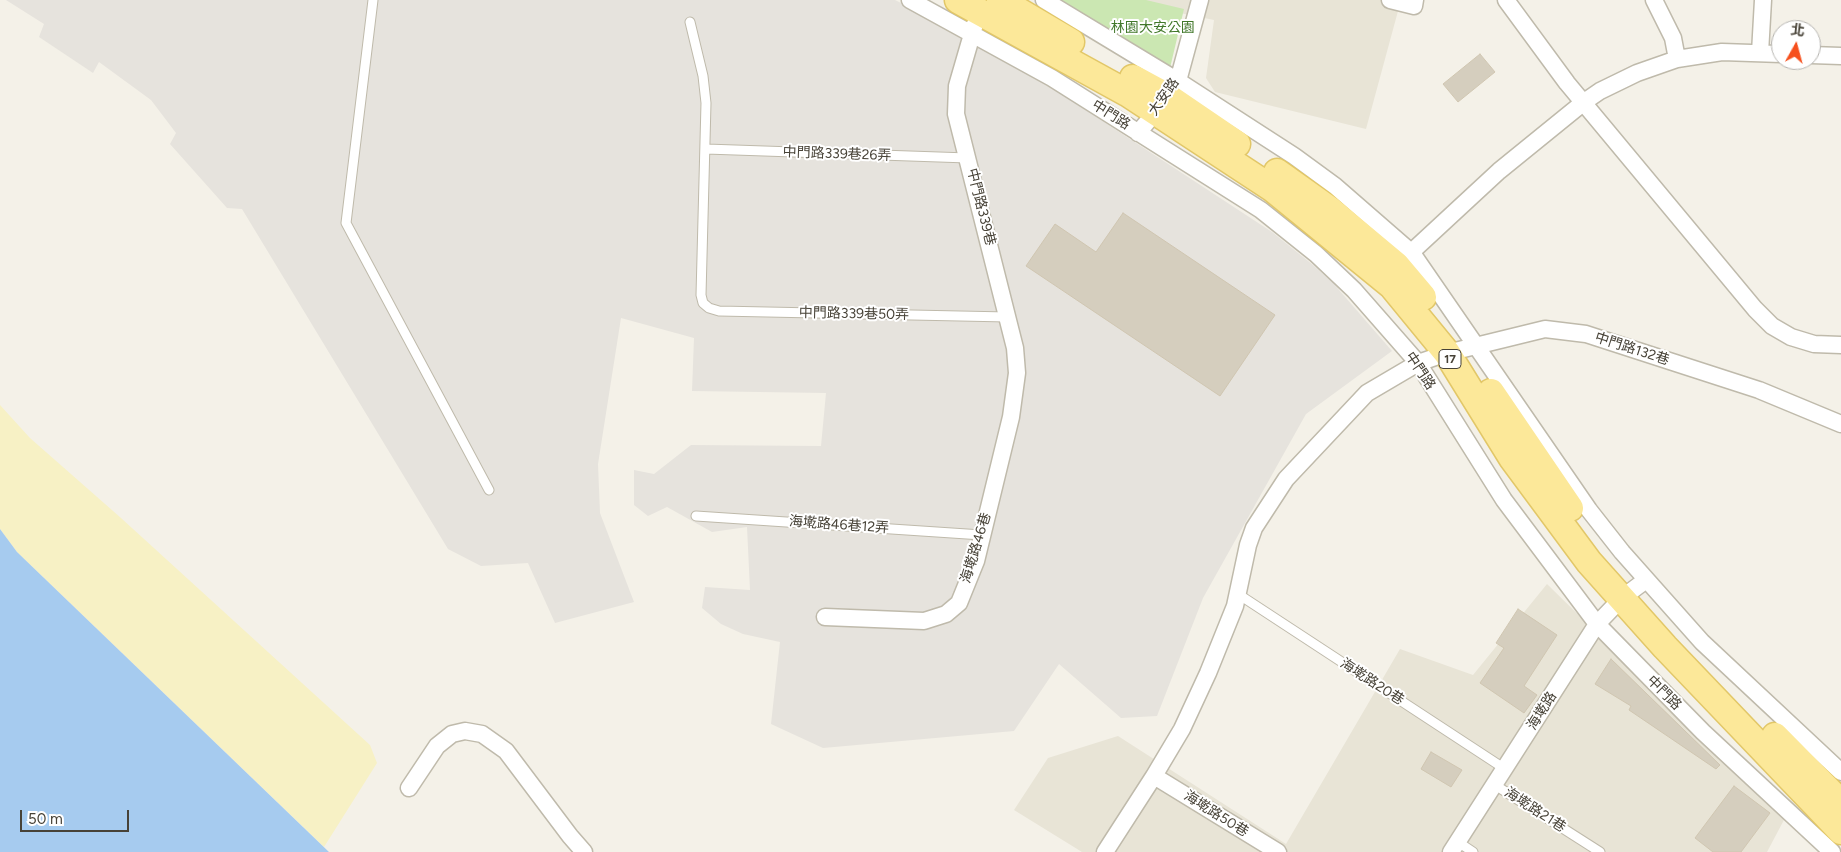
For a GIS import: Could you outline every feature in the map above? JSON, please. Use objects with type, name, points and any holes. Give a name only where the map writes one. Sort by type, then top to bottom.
[{"type":"main road","name":"中門路","points":[[978,9],[1127,93],[1167,97],[1404,259],[1462,349],[1512,458],[1589,562],[1634,589],[1841,803]]},
{"type":"main road","name":"中門路","points":[[1167,97],[1273,189],[1392,286],[1462,349]]},
{"type":"main road","name":"中門路","points":[[1634,589],[1665,647],[1841,831]]},
{"type":"street","name":"中門路","points":[[910,0],[978,9],[1052,78],[1260,210],[1316,254],[1354,290],[1418,363],[1504,500],[1597,624],[1703,732],[1832,852]]},
{"type":"street","name":"中門路","points":[[1044,0],[1167,97]]},
{"type":"street","name":"大安路","points":[[1138,133],[1167,97],[1200,0]]},
{"type":"street","points":[[1390,0],[1414,3]]},
{"type":"street","points":[[1506,0],[1567,82],[1755,309],[1772,326],[1790,337],[1814,344],[1841,345]]},
{"type":"street","points":[[1654,0],[1673,38],[1677,59]]},
{"type":"street","points":[[1760,53],[1763,0]]},
{"type":"street","name":"中門路339巷","points":[[978,9],[957,86],[956,114],[1015,348],[1018,373],[1011,417]]},
{"type":"street","points":[[1404,259],[1499,171],[1600,91],[1637,73],[1677,59],[1722,52],[1771,54]]},
{"type":"street","points":[[1821,55],[1841,56]]},
{"type":"street","name":"中門路132巷","points":[[1108,851],[1182,729],[1208,673],[1235,606],[1248,546],[1254,528],[1286,479],[1367,394],[1418,363],[1462,349],[1545,329],[1586,334],[1759,390],[1841,424]]},
{"type":"street","name":"中門路","points":[[1462,349],[1622,552],[1634,589],[1702,642],[1841,772]]},
{"type":"street","name":"海墘路46巷","points":[[825,617],[924,621],[946,614],[959,603],[976,561],[1011,417]]},
{"type":"street","name":"海墘路","points":[[1455,847],[1597,624],[1634,589]]},
{"type":"street","points":[[409,788],[437,746],[452,734],[465,731],[482,734],[506,751],[584,852]]},
{"type":"street","name":"海墘路50巷","points":[[1154,776],[1278,852]]},
{"type":"lane","points":[[373,0],[346,223],[489,490]]},
{"type":"lane","points":[[690,22],[703,76],[706,103],[706,150]]},
{"type":"lane","name":"中門路339巷26弄","points":[[706,150],[968,158]]},
{"type":"lane","name":"中門路339巷50弄","points":[[706,150],[701,295],[703,303],[709,308],[719,310],[1008,317]]},
{"type":"lane","name":"海墘路46巷12弄","points":[[696,516],[982,535]]},
{"type":"lane","name":"海墘路20巷","points":[[1238,594],[1505,769]]},
{"type":"lane","name":"海墘路21巷","points":[[1495,785],[1600,852]]},
{"type":"lane","points":[[1455,847],[1473,852]]},
{"type":"shaded area","points":[[6,0],[895,0],[991,48],[1272,232],[1333,283],[1392,351],[1306,414],[1203,598],[1157,716],[1121,718],[1059,664],[1014,731],[823,748],[771,724],[780,642],[743,634],[721,624],[702,608],[705,587],[750,590],[747,527],[712,532],[667,507],[648,516],[634,505],[634,470],[654,474],[691,445],[821,446],[826,393],[692,391],[694,338],[621,318],[598,464],[600,513],[634,602],[555,623],[528,563],[481,566],[448,549],[242,209],[227,208],[170,144],[176,133],[151,100],[99,62],[93,73],[39,37],[44,24]]},
{"type":"shaded area","points":[[1116,0],[1401,0],[1366,129],[1215,92],[1206,78],[1214,20]]},
{"type":"shaded area","points":[[1547,584],[1785,818],[1767,852],[1082,852],[1014,810],[1048,758],[1118,736],[1286,844],[1400,649],[1473,675]]},
{"type":"green space","name":"林園大安公園","points":[[1061,0],[1146,0],[1184,9],[1170,68]]},
{"type":"sand","points":[[0,405],[30,438],[121,518],[370,745],[377,763],[324,847],[17,552],[0,529]]},
{"type":"water","points":[[0,529],[17,552],[329,852],[0,852]]},
{"type":"building","points":[[1480,54],[1495,72],[1458,102],[1443,84]]},
{"type":"building","points":[[1123,213],[1275,315],[1220,396],[1026,266],[1055,224],[1096,252]]},
{"type":"building","points":[[1518,609],[1557,635],[1524,686],[1537,695],[1524,713],[1480,683],[1504,648],[1496,643]]},
{"type":"building","points":[[1611,659],[1720,765],[1716,769],[1629,710],[1631,706],[1595,684]]},
{"type":"building","points":[[1431,752],[1462,770],[1451,787],[1421,769]]},
{"type":"building","points":[[1734,786],[1770,813],[1741,852],[1713,852],[1695,838]]}]
